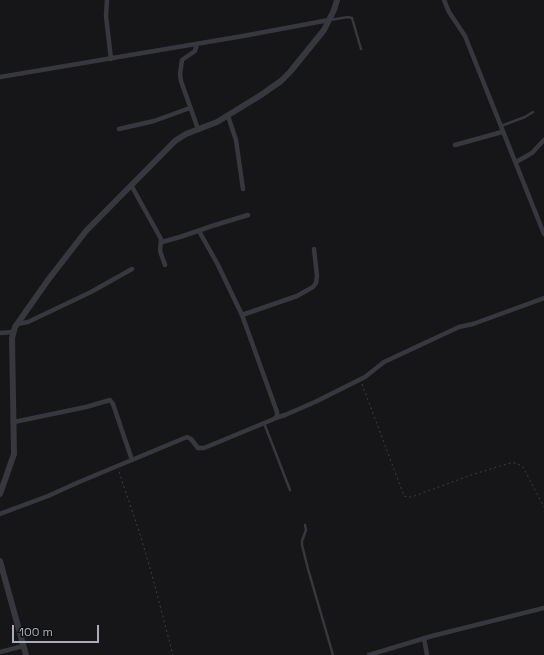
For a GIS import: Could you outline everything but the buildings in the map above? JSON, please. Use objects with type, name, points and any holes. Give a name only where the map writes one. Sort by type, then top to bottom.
[{"type":"street","points":[[107,0],[106,16],[111,59]]},
{"type":"street","points":[[0,494],[14,454],[13,332],[17,324],[48,280],[86,231],[175,142],[186,134],[228,116],[286,77],[324,30],[337,0]]},
{"type":"street","points":[[444,0],[449,12],[464,36],[544,234]]},
{"type":"street","points":[[0,77],[111,59],[329,20]]},
{"type":"street","points":[[197,44],[195,51],[185,57],[180,64],[181,81],[198,130]]},
{"type":"street","points":[[119,129],[154,122],[190,108]]},
{"type":"street","points":[[228,116],[236,140],[243,189]]},
{"type":"street","points":[[455,145],[502,132]]},
{"type":"street","points":[[516,162],[532,153],[544,140]]},
{"type":"street","points":[[131,185],[158,232],[162,242],[160,251],[165,265]]},
{"type":"street","points":[[162,242],[248,215]]},
{"type":"street","points":[[199,231],[218,265],[242,315],[277,412],[276,418]]},
{"type":"street","points":[[242,315],[297,296],[313,287],[316,283],[317,276],[314,249]]},
{"type":"street","points":[[17,324],[28,322],[84,295],[132,269]]},
{"type":"street","points":[[0,514],[48,496],[187,438],[191,439],[198,448],[204,448],[315,402],[360,380],[384,362],[459,327],[474,324],[544,298]]},
{"type":"street","points":[[0,333],[13,332]]},
{"type":"street","points":[[14,422],[86,407],[110,400],[113,404],[132,460]]},
{"type":"street","points":[[0,561],[26,655]]},
{"type":"street","points":[[369,655],[424,638],[544,608]]},
{"type":"street","points":[[424,638],[427,655]]},
{"type":"street","points":[[0,652],[23,646]]},
{"type":"lane","points":[[329,20],[348,17],[352,18],[361,49]]},
{"type":"lane","points":[[500,126],[533,112]]},
{"type":"lane","points":[[264,423],[290,490]]},
{"type":"lane","points":[[305,525],[306,530],[302,545],[333,655]]},
{"type":"path","points":[[360,380],[404,496],[412,497],[471,475],[510,463],[516,463],[520,464],[525,471],[544,507]]},
{"type":"path","points":[[117,466],[140,534],[163,613],[173,655]]}]
